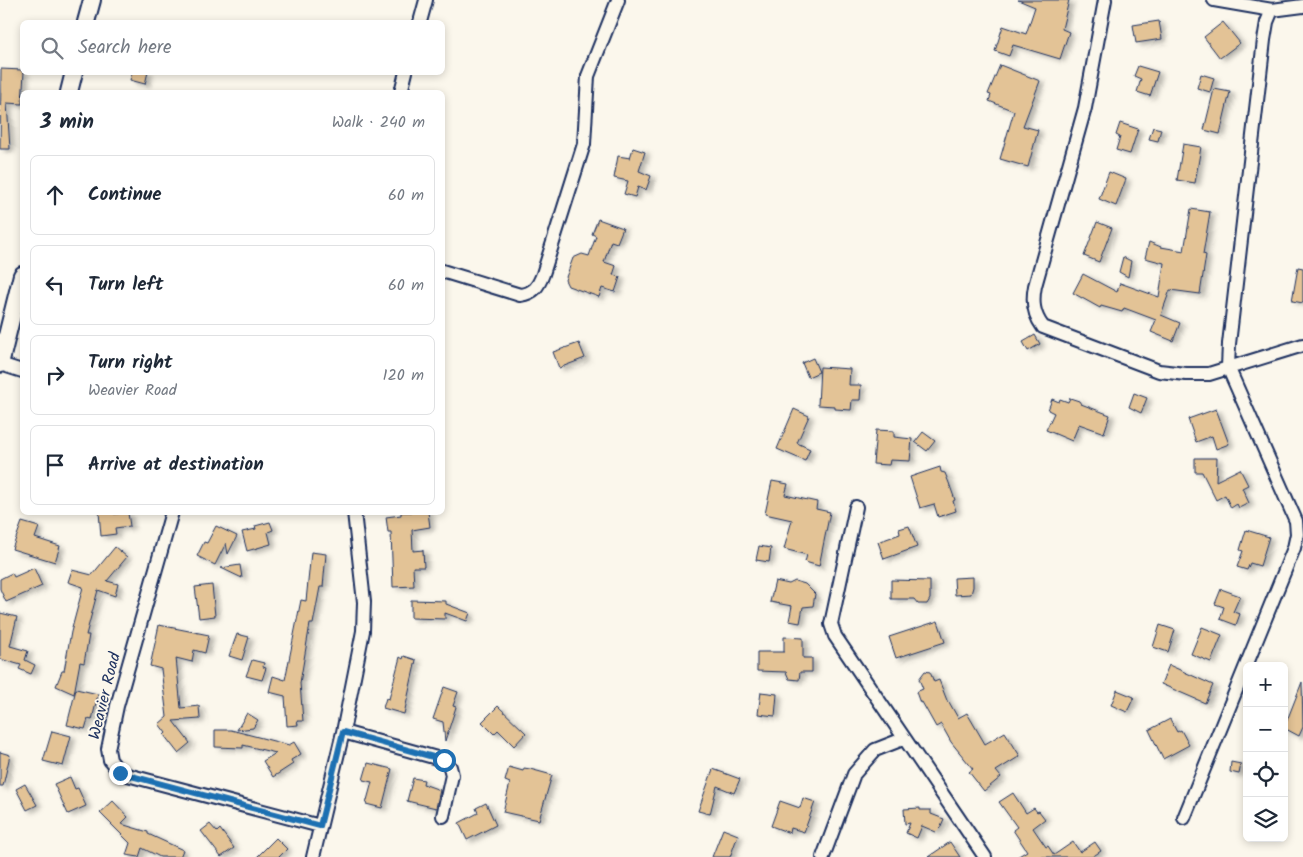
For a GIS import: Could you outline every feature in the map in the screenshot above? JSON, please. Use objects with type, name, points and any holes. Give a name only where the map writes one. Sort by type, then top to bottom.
[{"type":"street","points":[[87,20],[92,0]]},
{"type":"street","points":[[421,20],[426,0]]},
{"type":"street","points":[[445,273],[520,295],[530,293],[538,288],[584,144],[588,76],[618,0]]},
{"type":"street","points":[[1105,0],[1085,108],[1033,294],[1035,315],[1043,327],[1159,372],[1209,374],[1303,345]]},
{"type":"street","points":[[1214,0],[1272,10],[1303,6]]},
{"type":"street","points":[[1184,818],[1294,548],[1297,534],[1296,520],[1228,367],[1264,40],[1267,22],[1272,10]]},
{"type":"street","points":[[69,90],[73,75]]},
{"type":"street","points":[[402,90],[405,75]]},
{"type":"street","points":[[20,283],[0,364],[20,370]]},
{"type":"street","points":[[856,507],[831,624],[835,636],[903,739],[985,857]]},
{"type":"street","name":"Weavier Road","points":[[171,515],[117,706],[108,750],[110,760],[120,773],[320,826]]},
{"type":"street","points":[[313,857],[343,732],[363,631],[364,602],[354,515]]},
{"type":"street","points":[[343,732],[444,760],[450,767],[452,776],[443,816]]},
{"type":"street","points":[[823,857],[854,774],[875,750],[903,739]]},
{"type":"building","points":[[1018,0],[1069,0],[1062,29],[1069,32],[1060,59],[1013,45],[1009,56],[995,51],[1003,26],[1026,34],[1035,7]]},
{"type":"building","points":[[1159,21],[1162,39],[1136,43],[1133,25]]},
{"type":"building","points":[[1223,22],[1240,43],[1220,58],[1204,37]]},
{"type":"building","points":[[1000,65],[1040,81],[1023,126],[1038,130],[1028,167],[1000,159],[1014,111],[989,101],[991,95],[988,94]]},
{"type":"building","points":[[1138,66],[1158,72],[1150,96],[1137,92],[1141,79],[1134,76]]},
{"type":"building","points":[[1,69],[20,70],[20,75],[24,75],[23,90],[20,90],[20,104],[7,103],[10,149],[0,149]]},
{"type":"building","points":[[1201,74],[1214,78],[1210,92],[1197,88]]},
{"type":"building","points":[[131,75],[147,75],[145,84],[130,80]]},
{"type":"building","points":[[1214,89],[1230,92],[1220,134],[1204,130]]},
{"type":"building","points":[[1120,123],[1138,129],[1130,154],[1116,150],[1120,137],[1116,135]]},
{"type":"building","points":[[1153,127],[1161,129],[1158,141],[1149,139]]},
{"type":"building","points":[[1183,144],[1201,147],[1195,183],[1177,180]]},
{"type":"building","points":[[633,148],[645,152],[639,171],[651,176],[646,190],[638,187],[635,197],[624,194],[628,181],[614,178],[618,156],[630,158]]},
{"type":"building","points":[[1109,172],[1126,179],[1116,206],[1099,199]]},
{"type":"building","points":[[1191,209],[1210,212],[1203,254],[1206,255],[1200,294],[1170,290],[1161,315],[1180,323],[1173,341],[1151,332],[1156,320],[1124,308],[1122,312],[1101,306],[1100,308],[1073,293],[1083,274],[1117,292],[1120,283],[1159,297],[1164,263],[1145,258],[1149,242],[1161,247],[1184,251]]},
{"type":"building","points":[[598,219],[623,228],[617,243],[611,241],[604,262],[616,266],[613,275],[620,277],[615,292],[602,288],[599,297],[568,286],[565,280],[573,258],[582,254],[589,256],[596,236],[592,234]]},
{"type":"building","points":[[1097,222],[1112,228],[1099,262],[1084,256]]},
{"type":"building","points":[[1123,257],[1131,261],[1128,277],[1119,272]]},
{"type":"building","points":[[1298,267],[1303,268],[1303,303],[1292,301]]},
{"type":"building","points":[[1035,335],[1040,344],[1028,351],[1023,342]]},
{"type":"building","points":[[579,343],[585,358],[559,368],[553,352]]},
{"type":"building","points":[[813,358],[819,372],[808,377],[802,363]]},
{"type":"building","points":[[820,367],[850,369],[849,385],[861,385],[860,400],[852,400],[851,410],[835,409],[835,406],[818,405]]},
{"type":"building","points":[[1134,393],[1147,398],[1141,413],[1129,407]]},
{"type":"building","points":[[1070,398],[1110,415],[1104,433],[1079,424],[1072,441],[1046,430],[1054,413],[1048,410],[1052,399],[1059,402],[1060,399],[1068,402]]},
{"type":"building","points":[[794,409],[809,416],[797,443],[810,449],[805,461],[777,449]]},
{"type":"building","points":[[1216,409],[1229,444],[1216,449],[1212,436],[1196,442],[1188,419]]},
{"type":"building","points":[[876,430],[894,431],[894,437],[912,439],[910,461],[890,460],[889,465],[873,464]]},
{"type":"building","points":[[923,432],[935,441],[927,451],[915,442]]},
{"type":"building","points":[[1195,458],[1217,458],[1216,481],[1240,469],[1248,485],[1242,488],[1249,503],[1239,508],[1237,504],[1231,508],[1225,495],[1216,500],[1202,472],[1195,472]]},
{"type":"building","points":[[940,467],[941,472],[945,473],[949,483],[955,500],[953,501],[956,511],[938,517],[934,504],[920,508],[910,477]]},
{"type":"building","points":[[772,481],[788,484],[785,495],[817,502],[816,509],[830,512],[819,566],[805,562],[807,555],[784,549],[792,520],[765,514]]},
{"type":"building","points":[[99,515],[128,515],[130,526],[115,528],[116,534],[101,536]]},
{"type":"building","points":[[428,515],[430,527],[412,530],[413,551],[423,550],[424,567],[413,567],[414,586],[393,587],[391,532],[388,532],[386,517]]},
{"type":"building","points":[[22,522],[39,527],[35,538],[60,546],[55,562],[12,549]]},
{"type":"building","points":[[270,522],[273,530],[268,532],[271,544],[247,551],[242,532],[256,529],[255,526]]},
{"type":"building","points":[[216,526],[237,536],[228,554],[226,543],[215,565],[197,556],[204,542],[207,543]]},
{"type":"building","points":[[909,526],[917,547],[884,559],[878,542],[900,534],[899,529]]},
{"type":"building","points":[[1246,530],[1269,537],[1260,566],[1250,563],[1247,570],[1237,567],[1243,551],[1240,550]]},
{"type":"building","points":[[759,546],[771,548],[769,562],[756,560]]},
{"type":"building","points":[[115,547],[127,557],[107,581],[118,584],[115,596],[98,590],[86,635],[89,635],[84,663],[80,662],[74,694],[56,686],[62,671],[64,671],[71,632],[83,587],[68,582],[72,570],[92,575]]},
{"type":"building","points":[[311,552],[326,554],[323,587],[320,587],[313,624],[310,624],[300,683],[303,721],[297,721],[298,725],[287,726],[285,696],[269,692],[273,676],[285,680],[301,600],[306,601]]},
{"type":"building","points":[[240,565],[242,578],[221,568]]},
{"type":"building","points":[[34,568],[42,586],[6,602],[0,589],[0,579],[12,573],[14,577]]},
{"type":"building","points":[[973,577],[971,594],[955,595],[954,578]]},
{"type":"building","points":[[891,580],[930,581],[930,599],[927,604],[918,604],[914,599],[891,599]]},
{"type":"building","points":[[775,581],[789,584],[795,581],[805,584],[815,594],[813,606],[803,607],[800,623],[789,621],[792,606],[770,602]]},
{"type":"building","points":[[212,585],[215,616],[199,618],[195,587]]},
{"type":"building","points":[[1221,589],[1240,596],[1233,612],[1240,614],[1236,625],[1220,619],[1224,607],[1215,604]]},
{"type":"building","points":[[411,600],[446,601],[446,604],[470,613],[467,621],[445,613],[445,619],[411,618]]},
{"type":"building","points":[[0,613],[17,617],[10,646],[28,651],[25,660],[35,665],[31,674],[19,669],[21,665],[0,659]]},
{"type":"building","points":[[938,621],[945,642],[896,658],[889,637]]},
{"type":"building","points":[[159,625],[209,635],[205,653],[194,650],[192,662],[176,658],[181,708],[199,706],[200,719],[173,721],[190,743],[178,753],[164,735],[166,733],[159,724],[167,717],[161,669],[150,666]]},
{"type":"building","points":[[1160,625],[1175,630],[1168,652],[1153,647]]},
{"type":"building","points":[[1202,627],[1222,635],[1211,662],[1191,654]]},
{"type":"building","points":[[237,634],[249,637],[242,660],[229,656]]},
{"type":"building","points":[[784,637],[803,638],[803,658],[812,658],[812,672],[800,672],[799,680],[789,679],[786,672],[757,671],[757,652],[784,652]]},
{"type":"building","points":[[404,656],[416,660],[404,714],[383,708],[386,698],[389,699],[400,657],[403,659]]},
{"type":"building","points":[[252,660],[264,663],[263,667],[266,668],[262,680],[246,676]]},
{"type":"building","points":[[1169,665],[1213,685],[1205,703],[1161,684]]},
{"type":"building","points":[[925,671],[930,672],[934,682],[939,680],[948,703],[958,718],[967,713],[985,744],[1005,732],[1020,756],[996,771],[1001,777],[984,791],[969,772],[973,769],[951,742],[941,724],[936,727],[922,702],[920,703],[916,692],[923,689],[919,679]]},
{"type":"building","points":[[1302,682],[1303,727],[1299,736],[1288,730],[1288,718]]},
{"type":"building","points":[[444,687],[458,692],[453,706],[456,707],[445,741],[443,722],[433,719]]},
{"type":"building","points":[[76,689],[98,694],[92,720],[88,719],[85,729],[67,725]]},
{"type":"building","points":[[1117,690],[1134,697],[1127,712],[1111,705]]},
{"type":"building","points":[[761,692],[777,694],[775,716],[758,714]]},
{"type":"building","points":[[498,706],[526,733],[514,746],[498,730],[494,734],[482,722]]},
{"type":"building","points":[[247,713],[258,720],[253,728],[237,730]]},
{"type":"building","points":[[1170,719],[1177,732],[1181,730],[1189,745],[1163,759],[1149,730]]},
{"type":"building","points":[[215,730],[231,730],[289,745],[294,742],[301,754],[291,760],[293,764],[273,777],[263,761],[276,753],[243,745],[243,748],[215,747]]},
{"type":"building","points":[[52,731],[71,736],[63,766],[43,761]]},
{"type":"building","points":[[0,752],[10,755],[3,786],[0,786]]},
{"type":"building","points":[[1231,762],[1241,764],[1239,774],[1230,772]]},
{"type":"building","points":[[368,763],[392,769],[382,808],[366,804],[372,782],[363,780]]},
{"type":"building","points":[[509,767],[523,771],[524,768],[530,769],[552,775],[539,820],[503,812],[510,783],[505,781]]},
{"type":"building","points":[[713,769],[740,779],[734,793],[717,786],[710,814],[698,811]]},
{"type":"building","points":[[70,777],[75,789],[78,788],[86,806],[68,814],[54,784]]},
{"type":"building","points":[[413,778],[424,780],[423,784],[440,790],[436,808],[407,801]]},
{"type":"building","points":[[25,784],[37,805],[27,810],[16,789]]},
{"type":"building","points":[[1013,793],[1026,813],[1034,808],[1045,819],[1033,828],[1054,855],[1073,842],[1080,852],[1095,842],[1101,851],[1092,857],[1017,857],[1027,851],[1013,830],[1017,827],[999,802]]},
{"type":"building","points":[[803,798],[815,802],[804,832],[791,828],[790,833],[771,826],[780,801],[800,808]]},
{"type":"building","points":[[113,801],[128,817],[121,824],[148,832],[148,834],[183,850],[180,857],[160,857],[142,848],[139,857],[126,855],[130,843],[100,813]]},
{"type":"building","points":[[486,803],[496,825],[467,840],[459,823],[478,813],[476,808]]},
{"type":"building","points":[[920,808],[920,810],[931,810],[931,814],[944,819],[936,832],[922,826],[917,838],[906,833],[910,823],[905,824],[904,809]]},
{"type":"building","points":[[210,824],[217,832],[220,829],[234,848],[221,857],[201,831]]},
{"type":"building","points":[[723,829],[738,835],[730,857],[712,857]]},
{"type":"building","points":[[276,838],[287,849],[279,857],[257,857]]},
{"type":"building","points":[[950,842],[960,857],[928,857]]},
{"type":"route","points":[[120,773],[320,826],[343,732],[444,760]]}]
